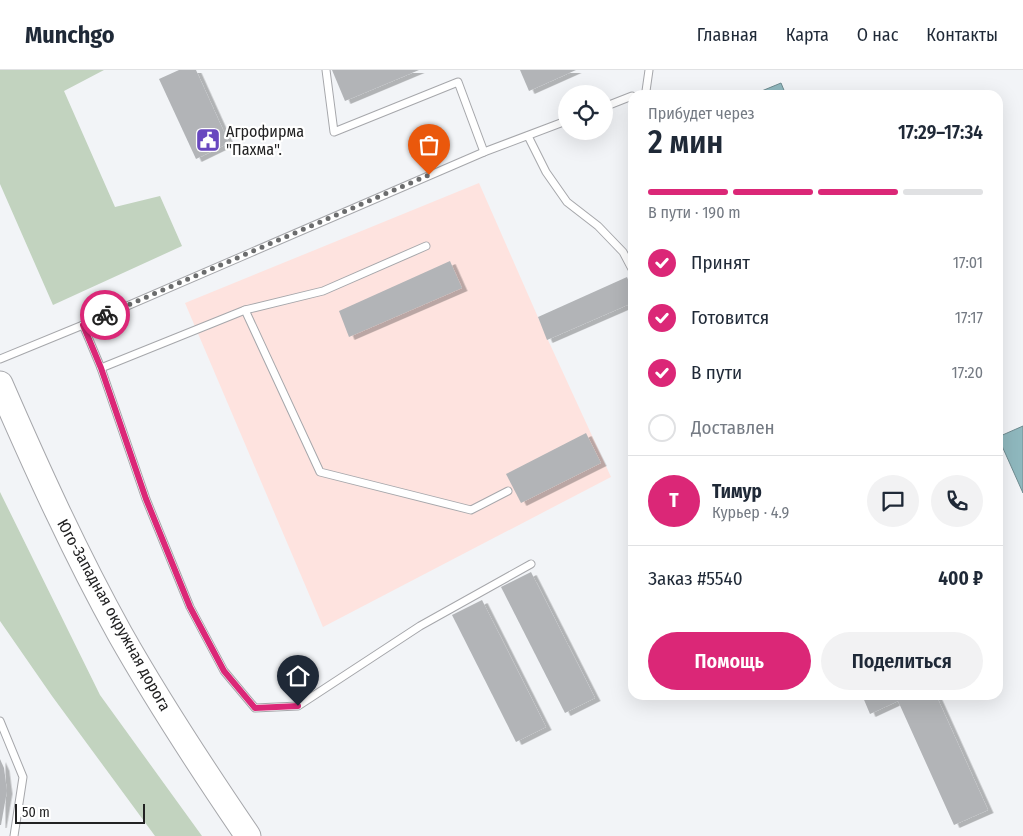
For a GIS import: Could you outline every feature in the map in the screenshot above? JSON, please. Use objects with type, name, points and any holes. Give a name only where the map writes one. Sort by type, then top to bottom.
[{"type":"highway","name":"Юго-Западная окружная дорога","points":[[0,384],[62,520],[120,633],[184,741],[248,836]]},
{"type":"lane","points":[[326,70],[334,132],[458,82],[484,152]]},
{"type":"lane","points":[[647,90],[649,70]]},
{"type":"lane","points":[[613,104],[628,98]]},
{"type":"lane","points":[[0,360],[484,152],[558,124]]},
{"type":"lane","points":[[528,136],[546,172],[567,202],[598,226],[623,252],[628,261]]},
{"type":"lane","points":[[101,368],[245,310],[323,291],[426,246]]},
{"type":"lane","points":[[245,310],[320,472],[470,510],[508,491]]},
{"type":"lane","points":[[83,325],[101,368],[146,499],[190,607],[224,671],[255,708],[298,706],[420,626],[531,564]]},
{"type":"lane","points":[[0,721],[24,777],[14,836]]},
{"type":"shaded area","points":[[479,183],[611,477],[323,627],[185,303]]},
{"type":"green space","points":[[0,70],[104,70],[64,91],[115,207],[160,196],[182,246],[53,305],[0,184]]},
{"type":"green space","points":[[0,492],[100,695],[202,836],[155,836],[52,696],[0,621]]},
{"type":"water","points":[[781,83],[784,90],[764,90]]},
{"type":"water","points":[[1023,426],[1023,493],[1003,448],[1003,435]]},
{"type":"building","points":[[179,70],[196,70],[229,143],[196,159],[159,79]]},
{"type":"building","points":[[332,70],[419,70],[345,101]]},
{"type":"building","points":[[520,70],[576,70],[529,91]]},
{"type":"building","points":[[450,261],[462,288],[349,337],[339,311]]},
{"type":"building","points":[[627,277],[628,305],[547,340],[538,317]]},
{"type":"building","points":[[586,433],[601,463],[521,503],[506,474]]},
{"type":"building","points":[[531,572],[595,698],[565,713],[501,587]]},
{"type":"building","points":[[482,600],[546,727],[516,742],[452,615]]},
{"type":"building","points":[[864,700],[938,700],[988,810],[954,825],[898,701],[870,714]]},
{"type":"building","points":[[0,759],[4,768],[7,791],[1,825],[0,825]]},
{"type":"way so far","points":[[105,315],[429,175]]},
{"type":"place","name":"Агрофирма \"Пахма\".","points":[[208,140]]},
{"type":"route","points":[[105,315],[83,325],[101,368],[146,499],[190,607],[224,671],[255,708],[298,706]]}]
